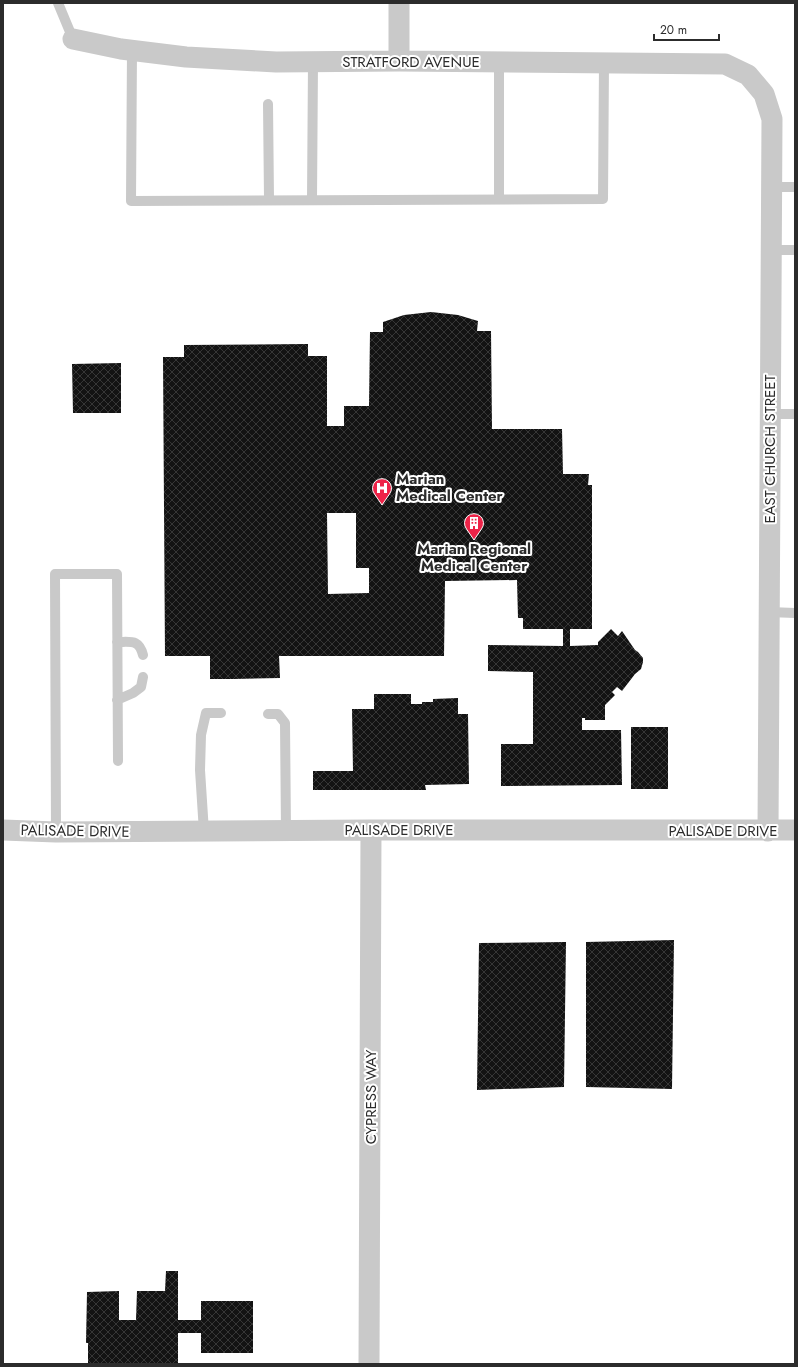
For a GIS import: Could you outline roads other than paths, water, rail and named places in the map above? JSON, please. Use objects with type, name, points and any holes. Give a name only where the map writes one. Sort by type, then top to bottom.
[{"type":"street","points":[[399,3],[399,61]]},
{"type":"street","name":"STRATFORD AVENUE","points":[[73,39],[186,58],[276,62],[399,61],[725,64],[748,75]]},
{"type":"street","name":"EAST CHURCH STREET","points":[[748,75],[764,94],[772,119],[768,831]]},
{"type":"street","name":"PALISADE DRIVE","points":[[3,830],[56,832],[204,832],[371,830],[795,830]]},
{"type":"street","name":"CYPRESS WAY","points":[[369,1364],[371,830]]},
{"type":"lane","points":[[58,3],[73,39]]},
{"type":"lane","points":[[132,50],[131,201],[269,199],[603,199],[604,63]]},
{"type":"lane","points":[[312,199],[313,62]]},
{"type":"lane","points":[[499,62],[500,199]]},
{"type":"lane","points":[[268,104],[269,199]]},
{"type":"lane","points":[[772,187],[795,187]]},
{"type":"lane","points":[[772,250],[795,250]]},
{"type":"lane","points":[[771,414],[795,414]]},
{"type":"lane","points":[[56,832],[56,574],[117,574],[118,761]]},
{"type":"lane","points":[[769,612],[795,613]]},
{"type":"lane","points":[[117,642],[135,642],[141,647],[143,655]]},
{"type":"lane","points":[[117,700],[133,694],[141,687],[143,677]]},
{"type":"lane","points":[[204,832],[200,770],[201,735],[206,713],[221,714]]},
{"type":"lane","points":[[268,714],[278,714],[285,723],[286,831]]},
{"type":"place","name":"Marian Medical Center","points":[[382,505]]},
{"type":"place","name":"Marian Regional Medical Center","points":[[474,540]]}]
